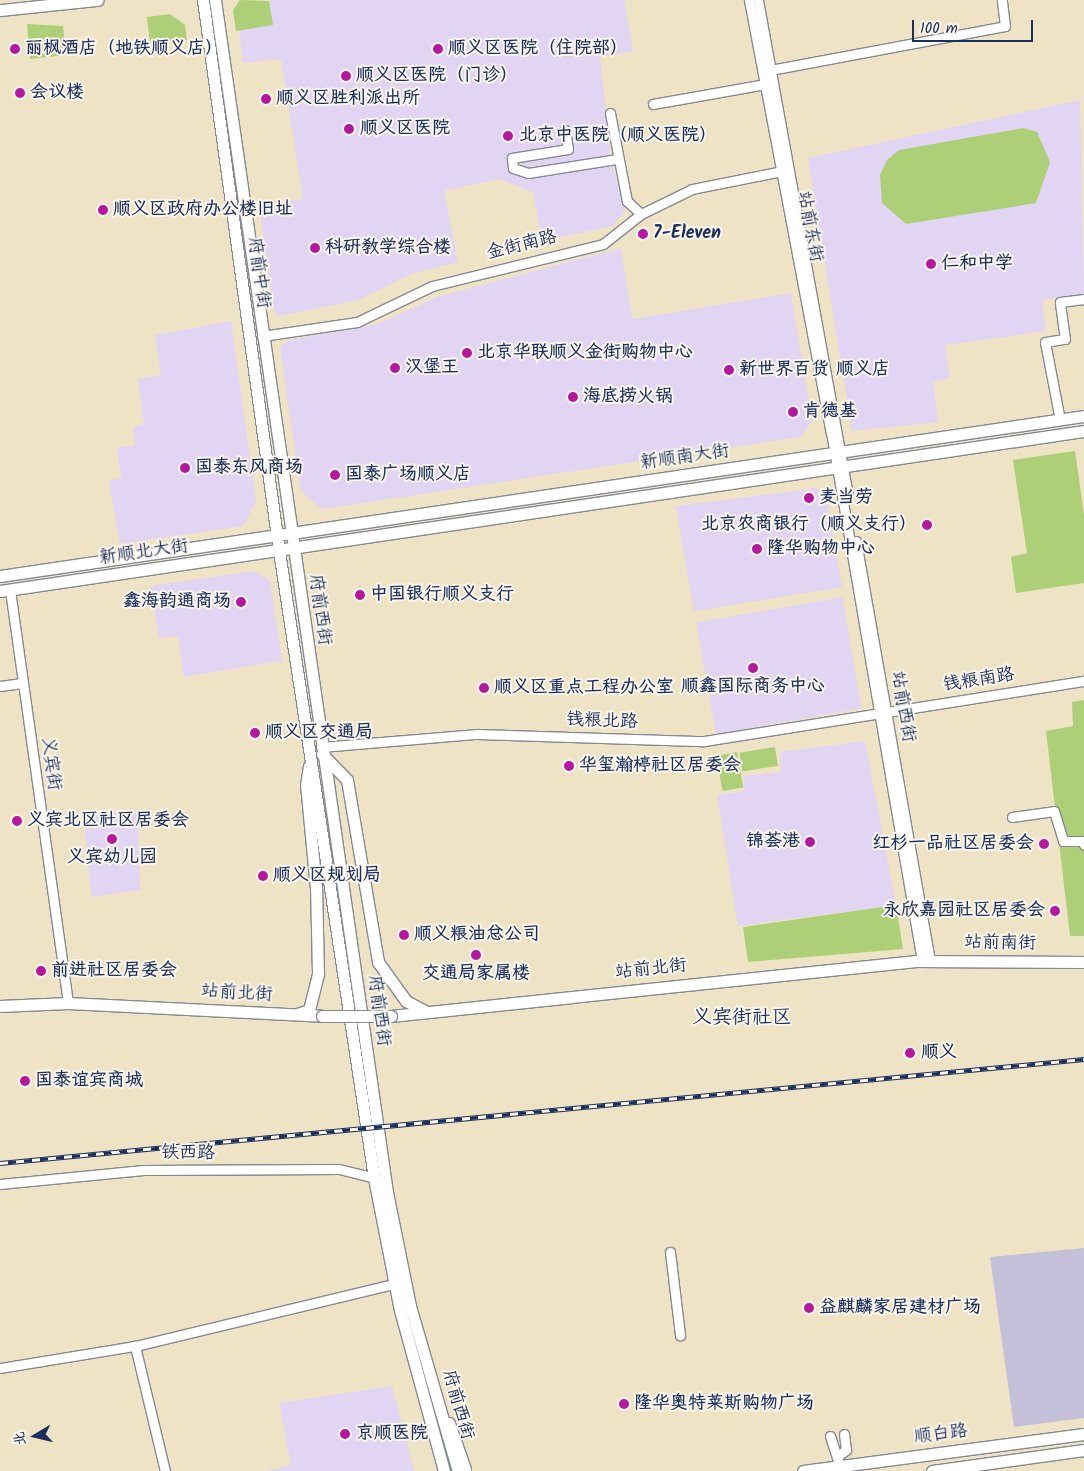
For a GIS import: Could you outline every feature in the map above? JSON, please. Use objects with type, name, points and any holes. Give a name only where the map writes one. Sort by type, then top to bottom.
[{"type":"main road","points":[[0,10],[97,0]]},
{"type":"main road","name":"府前中街","points":[[203,0],[279,551]]},
{"type":"main road","name":"府前中街","points":[[215,0],[293,549]]},
{"type":"main road","name":"新顺南大街","points":[[293,549],[838,461],[1084,416]]},
{"type":"main road","name":"新顺南大街","points":[[291,534],[1084,430]]},
{"type":"main road","name":"新顺北大街","points":[[0,576],[291,534]]},
{"type":"main road","name":"新顺北大街","points":[[5,590],[293,549]]},
{"type":"main road","name":"府前西街","points":[[293,549],[374,1178],[394,1284],[444,1471]]},
{"type":"main road","name":"府前西街","points":[[279,551],[318,752],[393,1229],[458,1471]]},
{"type":"main road","points":[[296,1014],[309,1010],[318,973],[316,888],[306,785],[318,752],[347,780],[378,962],[406,1001],[434,1011]]},
{"type":"main road","name":"站前北街","points":[[0,1006],[68,1003],[322,1016],[391,1016],[923,961]]},
{"type":"main road","name":"站前南街","points":[[923,961],[1084,962]]},
{"type":"main road","points":[[441,1411],[457,1439],[466,1471]]},
{"type":"main road","points":[[429,1415],[427,1434],[437,1471]]},
{"type":"main road","name":"顺白路","points":[[803,1471],[840,1460],[1084,1434]]},
{"type":"main road","name":"顺白路","points":[[932,1471],[1084,1450]]},
{"type":"street","name":"站前东街","points":[[750,0],[767,71],[765,84],[838,461]]},
{"type":"street","name":"站前东街","points":[[758,0],[767,71],[838,461]]},
{"type":"street","points":[[767,71],[1005,26],[1002,0]]},
{"type":"street","points":[[653,104],[765,84]]},
{"type":"street","points":[[610,113],[616,159],[627,201],[641,214]]},
{"type":"street","points":[[565,130],[568,149],[512,158],[513,168],[528,173],[616,159]]},
{"type":"street","name":"金街南路","points":[[262,336],[357,322],[432,286],[602,244],[641,214],[692,188],[782,171]]},
{"type":"street","points":[[1060,420],[1045,342],[1065,340],[1060,302],[1084,299]]},
{"type":"street","name":"站前西街","points":[[838,461],[883,712],[923,961]]},
{"type":"street","name":"义宾街","points":[[5,590],[22,683],[68,1003]]},
{"type":"street","name":"钱粮南路","points":[[883,712],[1084,681]]},
{"type":"street","points":[[0,686],[22,683]]},
{"type":"street","name":"钱粮北路","points":[[318,752],[477,734],[704,741],[883,712]]},
{"type":"street","points":[[1012,817],[1054,811],[1063,841],[1082,840],[1084,845]]},
{"type":"street","name":"铁西路","points":[[0,1184],[142,1170],[339,1169],[374,1178]]},
{"type":"street","points":[[670,1252],[680,1335]]},
{"type":"street","points":[[0,1368],[135,1346],[394,1284]]},
{"type":"street","points":[[135,1346],[165,1471]]},
{"type":"street","points":[[830,1436],[832,1452],[840,1460],[846,1450],[844,1434]]},
{"type":"shaded area","name":"顺义区医院","points":[[624,0],[633,51],[600,57],[611,160],[625,211],[613,226],[542,241],[533,192],[499,179],[444,191],[458,262],[411,274],[358,300],[279,316],[274,311],[259,206],[303,199],[281,59],[243,63],[239,30],[272,25],[269,1]]},
{"type":"shaded area","name":"仁和中学","points":[[1080,100],[1084,294],[1042,300],[1046,331],[945,345],[950,378],[933,382],[938,422],[852,431],[808,158]]},
{"type":"shaded area","points":[[621,248],[632,319],[791,293],[812,421],[801,437],[322,509],[301,491],[280,347],[290,340],[378,324],[437,297]]},
{"type":"shaded area","name":"国泰东风商场","points":[[231,321],[256,502],[243,526],[120,544],[109,481],[121,478],[117,448],[135,445],[133,427],[144,424],[138,379],[161,375],[155,335]]},
{"type":"shaded area","name":"隆华购物中心","points":[[817,488],[826,495],[842,587],[694,611],[676,506]]},
{"type":"shaded area","points":[[254,571],[270,581],[282,661],[184,677],[178,636],[159,638],[150,586]]},
{"type":"shaded area","name":"顺鑫国际商务中心","points":[[842,597],[862,708],[716,734],[696,623]]},
{"type":"shaded area","name":"锦荟港","points":[[865,741],[896,905],[738,926],[717,795],[744,791],[744,776],[781,772],[780,752]]},
{"type":"shaded area","name":"义宾幼儿园","points":[[138,810],[140,890],[92,897],[83,816]]},
{"type":"shaded area","points":[[1084,1248],[1084,1418],[1014,1427],[990,1257]]},
{"type":"shaded area","name":"京顺医院","points":[[392,1386],[414,1471],[268,1471],[291,1465],[279,1403]]},
{"type":"green space","points":[[240,0],[269,1],[273,25],[236,31],[233,10]]},
{"type":"green space","points":[[170,14],[185,25],[187,40],[150,44],[147,17]]},
{"type":"green space","points":[[27,24],[63,26],[66,55],[30,59]]},
{"type":"green space","points":[[1023,128],[1037,132],[1050,162],[1036,203],[906,224],[882,203],[880,175],[887,160],[899,150]]},
{"type":"green space","points":[[1075,451],[1084,515],[1084,583],[1016,593],[1011,557],[1027,553],[1013,460]]},
{"type":"green space","points":[[1084,700],[1084,936],[1070,936],[1046,731],[1073,726],[1072,702]]},
{"type":"green space","points":[[775,747],[778,766],[742,771],[739,753]]},
{"type":"green space","points":[[737,752],[743,787],[723,791],[716,756]]},
{"type":"green space","points":[[896,905],[903,949],[748,962],[743,927]]},
{"type":"railway","points":[[0,1163],[1084,1059]]},
{"type":"place","name":"丽枫酒店（地铁顺义店）","points":[[15,49]]},
{"type":"place","name":"顺义区医院（住院部）","points":[[438,49]]},
{"type":"place","name":"顺义区医院（门诊）","points":[[346,76]]},
{"type":"place","name":"会议楼","points":[[20,93]]},
{"type":"place","name":"顺义区胜利派出所","points":[[266,99]]},
{"type":"place","name":"顺义区医院","points":[[349,129]]},
{"type":"place","name":"北京中医院（顺义医院）","points":[[508,136]]},
{"type":"place","name":"顺义区政府办公楼旧址","points":[[103,210]]},
{"type":"place","name":"7-Eleven","points":[[643,234]]},
{"type":"place","name":"科研教学综合楼","points":[[315,248]]},
{"type":"place","name":"仁和中学","points":[[931,264]]},
{"type":"place","name":"北京华联顺义金街购物中心","points":[[467,353]]},
{"type":"place","name":"汉堡王","points":[[395,368]]},
{"type":"place","name":"新世界百货 顺义店","points":[[729,370]]},
{"type":"place","name":"海底捞火锅","points":[[573,397]]},
{"type":"place","name":"肯德基","points":[[793,412]]},
{"type":"place","name":"国泰东风商场","points":[[185,468]]},
{"type":"place","name":"国泰广场顺义店","points":[[335,475]]},
{"type":"place","name":"麦当劳","points":[[809,498]]},
{"type":"place","name":"北京农商银行（顺义支行）","points":[[927,525]]},
{"type":"place","name":"隆华购物中心","points":[[757,549]]},
{"type":"place","name":"中国银行顺义支行","points":[[360,595]]},
{"type":"place","name":"鑫海韵通商场","points":[[241,602]]},
{"type":"place","name":"顺鑫国际商务中心","points":[[753,668]]},
{"type":"place","name":"顺义区重点工程办公室","points":[[484,688]]},
{"type":"place","name":"顺义区交通局","points":[[255,733]]},
{"type":"place","name":"华玺瀚楟社区居委会","points":[[569,766]]},
{"type":"place","name":"义宾北区社区居委会","points":[[17,821]]},
{"type":"place","name":"义宾幼儿园","points":[[112,839]]},
{"type":"place","name":"锦荟港","points":[[810,842]]},
{"type":"place","name":"红杉一品社区居委会","points":[[1044,844]]},
{"type":"place","name":"顺义区规划局","points":[[263,876]]},
{"type":"place","name":"永欣嘉园社区居委会","points":[[1055,911]]},
{"type":"place","name":"顺义粮油总公司","points":[[404,935]]},
{"type":"place","name":"交通局家属楼","points":[[476,955]]},
{"type":"place","name":"前进社区居委会","points":[[41,971]]},
{"type":"place","name":"顺义","points":[[910,1053]]},
{"type":"place","name":"国泰谊宾商城","points":[[25,1081]]},
{"type":"place","name":"益麒麟家居建材广场","points":[[809,1308]]},
{"type":"place","name":"隆华奥特莱斯购物广场","points":[[624,1404]]},
{"type":"place","name":"京顺医院","points":[[345,1434]]},
{"type":"district","name":"义宾街社区","points":[[742,1018]]}]
